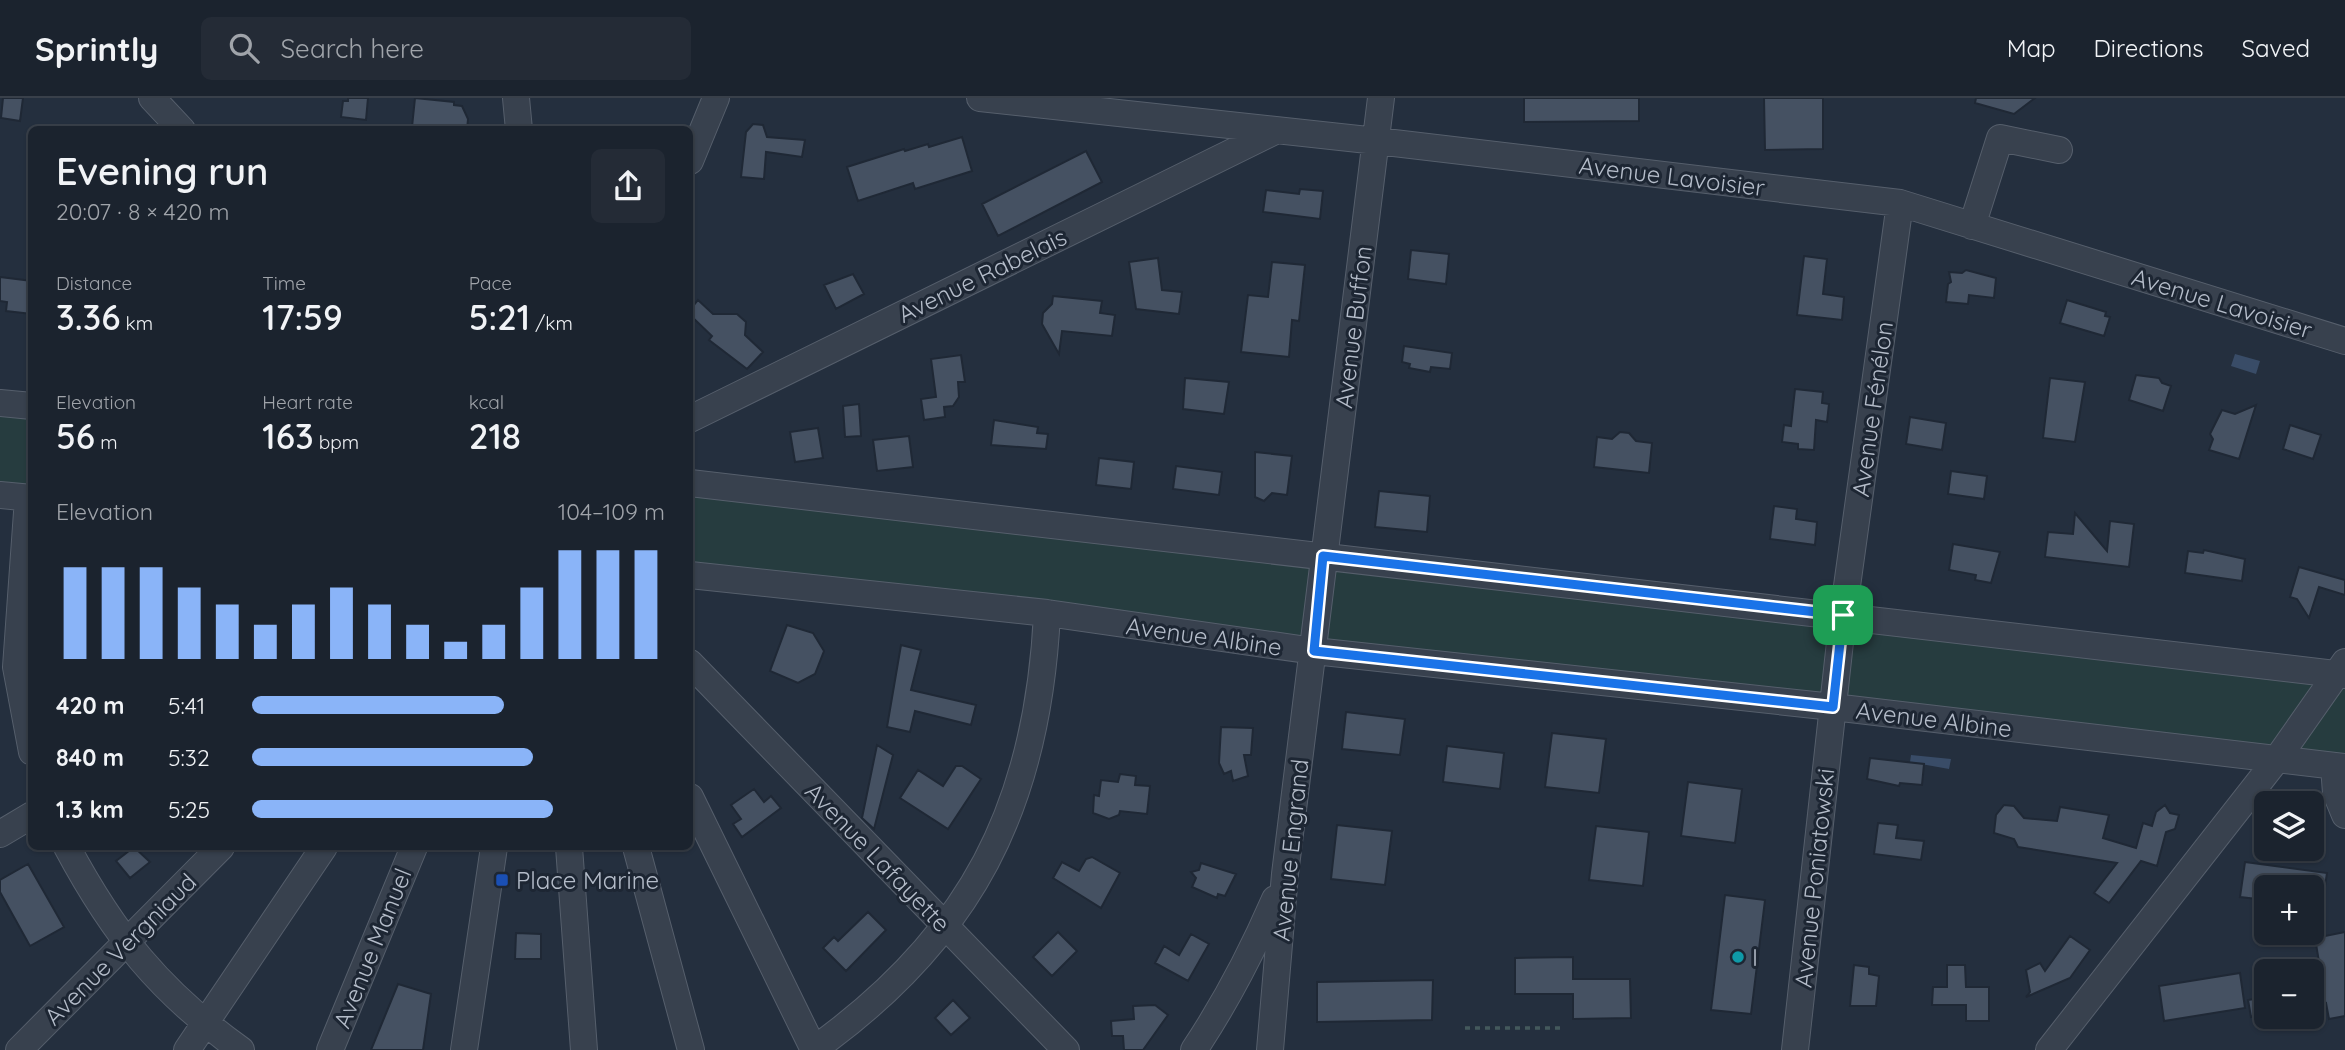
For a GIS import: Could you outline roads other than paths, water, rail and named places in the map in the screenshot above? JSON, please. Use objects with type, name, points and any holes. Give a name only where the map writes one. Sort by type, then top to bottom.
[{"type":"street","points":[[152,98],[178,126]]},
{"type":"street","points":[[516,98],[519,126]]},
{"type":"street","points":[[693,154],[716,98]]},
{"type":"street","name":"Avenue Lavoisier","points":[[980,98],[1377,141],[1900,203],[2345,341]]},
{"type":"street","name":"Avenue Buffon","points":[[1314,651],[1323,556],[1381,98]]},
{"type":"street","name":"Avenue Rabelais","points":[[693,418],[1275,131]]},
{"type":"street","points":[[1972,226],[2000,138],[2059,150]]},
{"type":"street","name":"Avenue Fénélon","points":[[1833,707],[1843,615],[1900,203]]},
{"type":"street","points":[[0,403],[28,406]]},
{"type":"street","points":[[693,483],[2342,670],[2277,759],[2049,1050]]},
{"type":"street","points":[[0,495],[28,498]]},
{"type":"street","points":[[28,522],[16,667],[28,731]]},
{"type":"street","name":"Avenue Albine","points":[[693,575],[1047,614],[1314,651],[1833,707],[2339,766]]},
{"type":"street","points":[[693,803],[813,1050],[864,1014],[911,970],[946,927],[986,863],[1017,792],[1035,727],[1045,665],[1047,614]]},
{"type":"street","name":"Avenue Engrand","points":[[1270,1050],[1285,874],[1314,651]]},
{"type":"street","name":"Avenue Lafayette","points":[[693,666],[1066,1050]]},
{"type":"street","name":"Avenue Poniatowski","points":[[1795,1050],[1833,707]]},
{"type":"street","points":[[2339,766],[2336,793],[2345,815]]},
{"type":"street","points":[[0,834],[28,818]]},
{"type":"street","points":[[69,850],[89,888],[126,944],[162,985],[205,1023],[242,1050]]},
{"type":"street","name":"Avenue Vergniaud","points":[[19,1050],[218,850]]},
{"type":"street","points":[[187,1050],[322,850]]},
{"type":"street","name":"Avenue Manuel","points":[[330,1050],[413,850]]},
{"type":"street","points":[[464,1050],[494,850]]},
{"type":"street","points":[[569,850],[584,1050]]},
{"type":"street","points":[[637,850],[691,1050]]},
{"type":"street","points":[[1194,1050],[1219,1012],[1255,945],[1285,874]]},
{"type":"water","points":[[2235,354],[2260,361],[2256,374],[2231,366]]},
{"type":"water","points":[[1911,755],[1951,759],[1949,769],[1910,762]]},
{"type":"place","name":"Place Marine","points":[[502,880]]},
{"type":"place","name":"I","points":[[1738,957]]}]
